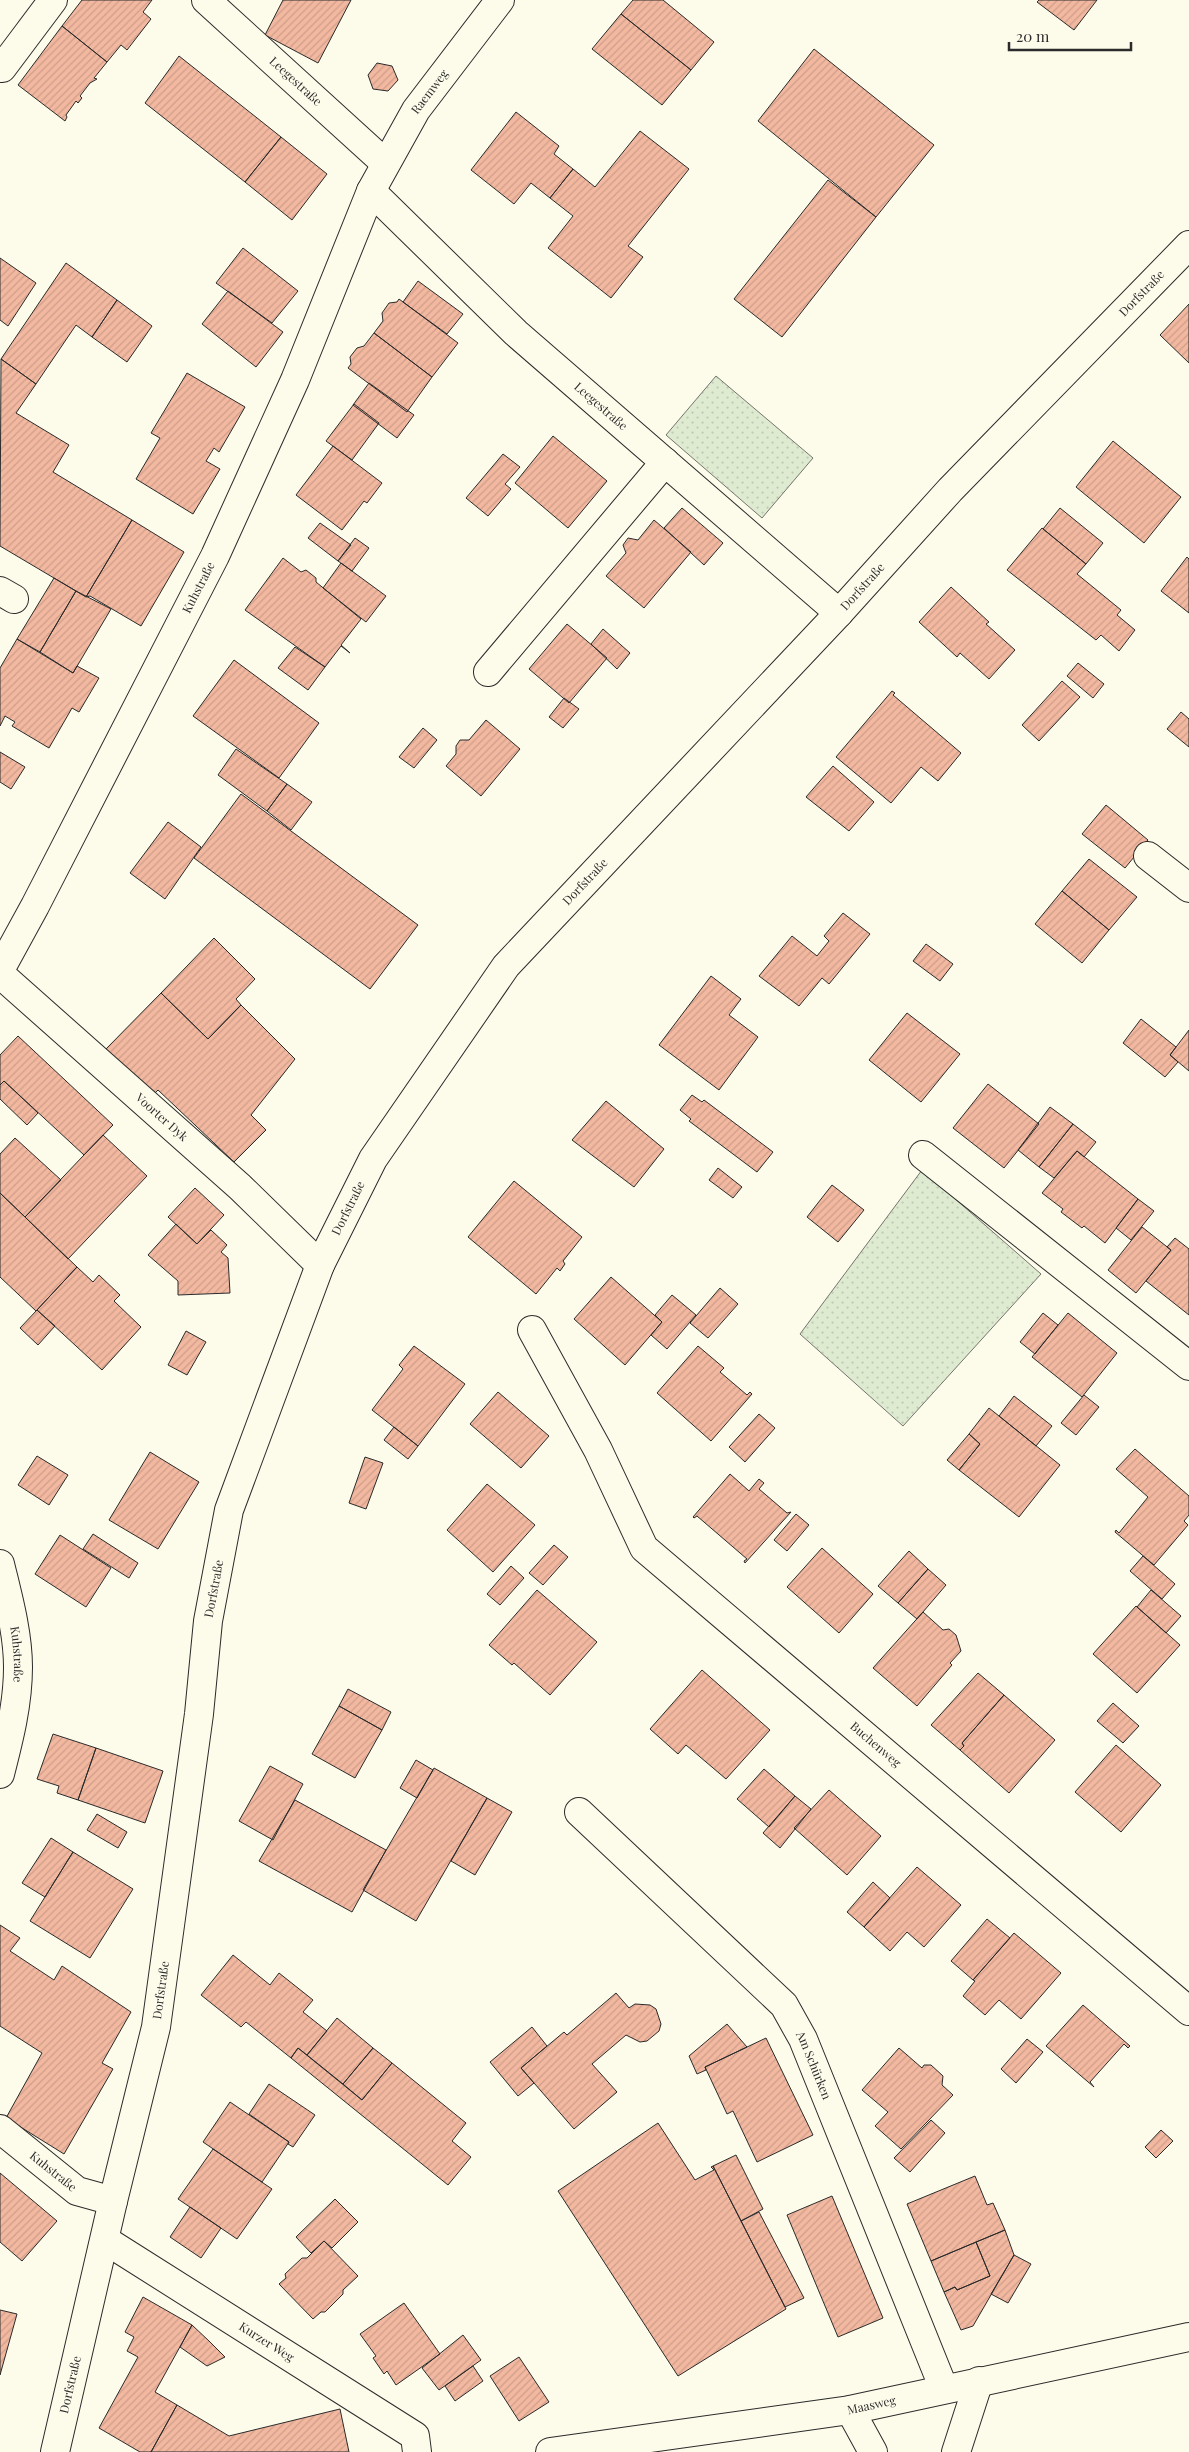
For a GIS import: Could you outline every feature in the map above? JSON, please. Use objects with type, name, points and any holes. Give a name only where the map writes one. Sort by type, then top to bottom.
[{"type":"street","points":[[2,68],[53,0]]},
{"type":"street","name":"Leegestraße","points":[[206,0],[385,163]]},
{"type":"street","name":"Raemweg","points":[[371,191],[416,110],[500,0]]},
{"type":"street","name":"Leegestraße","points":[[371,191],[516,333],[839,613]]},
{"type":"street","name":"Kuhstraße","points":[[0,970],[35,906],[215,556],[295,380],[371,191]]},
{"type":"street","name":"Dorfstraße","points":[[55,2452],[105,2240],[112,2201],[156,2027],[199,1714],[208,1621],[229,1510],[320,1265],[373,1159],[506,966],[839,613],[950,490],[1189,245]]},
{"type":"street","points":[[488,672],[665,462]]},
{"type":"street","points":[[1148,856],[1189,888]]},
{"type":"street","name":"Voorter Dyk","points":[[0,974],[240,1187],[320,1265]]},
{"type":"street","points":[[923,1155],[1189,1366]]},
{"type":"street","name":"Buchenweg","points":[[532,1330],[598,1450],[644,1548],[1189,2011]]},
{"type":"street","name":"Kuhstraße","points":[[0,1564],[10,1606],[18,1666],[14,1719],[0,1774]]},
{"type":"street","name":"Am Schürken","points":[[579,1812],[784,2005],[803,2039],[944,2389]]},
{"type":"street","name":"Kuhstraße","points":[[0,2129],[77,2191],[112,2201]]},
{"type":"street","name":"Kurzer Weg","points":[[105,2240],[416,2444]]},
{"type":"street","name":"Maasweg","points":[[550,2452],[850,2410],[1189,2336]]},
{"type":"street","points":[[956,2452],[979,2381]]},
{"type":"street","points":[[850,2410],[873,2452]]},
{"type":"green space","points":[[716,376],[813,458],[762,518],[666,435]]},
{"type":"green space","points":[[922,1170],[1041,1274],[903,1426],[800,1334]]},
{"type":"building","points":[[82,0],[152,0],[143,12],[151,19],[127,50],[121,45],[107,62],[62,26]]},
{"type":"building","points":[[283,0],[351,0],[318,63],[265,35]]},
{"type":"building","points":[[633,0],[663,0],[714,42],[691,70],[621,14]]},
{"type":"building","points":[[1039,0],[1097,0],[1074,30],[1037,2]]},
{"type":"building","points":[[621,14],[691,70],[662,105],[592,49]]},
{"type":"building","points":[[62,26],[107,62],[94,78],[97,79],[90,83],[80,96],[82,98],[78,103],[76,101],[66,115],[65,121],[18,85]]},
{"type":"building","points":[[814,49],[934,145],[876,217],[758,121]]},
{"type":"building","points":[[179,56],[281,137],[245,182],[145,103]]},
{"type":"building","points":[[377,63],[392,66],[398,80],[388,91],[373,89],[368,75]]},
{"type":"building","points":[[516,112],[559,146],[554,154],[573,169],[550,198],[531,183],[514,204],[471,170]]},
{"type":"building","points":[[640,131],[689,169],[628,246],[643,257],[611,298],[548,248],[573,216],[550,198],[573,169],[595,187]]},
{"type":"building","points":[[281,137],[327,174],[292,220],[245,182]]},
{"type":"building","points":[[828,180],[876,217],[782,337],[734,299]]},
{"type":"building","points":[[243,248],[298,291],[272,323],[216,283]]},
{"type":"building","points":[[0,258],[36,283],[8,326],[0,320]]},
{"type":"building","points":[[66,263],[117,300],[92,337],[76,325],[36,384],[1,359]]},
{"type":"building","points":[[418,281],[463,314],[447,334],[403,302]]},
{"type":"building","points":[[228,291],[283,332],[256,367],[202,324]]},
{"type":"building","points":[[399,299],[458,343],[432,377],[374,333],[383,321],[382,313],[389,303],[397,302]]},
{"type":"building","points":[[117,300],[152,326],[127,362],[92,337]]},
{"type":"building","points":[[1189,304],[1189,363],[1160,335]]},
{"type":"building","points":[[374,333],[432,377],[407,412],[348,368],[351,364],[350,357],[357,348],[364,346]]},
{"type":"building","points":[[1,359],[36,384],[16,413],[69,445],[53,472],[132,520],[86,597],[0,546]]},
{"type":"building","points":[[187,373],[245,407],[219,452],[214,448],[206,461],[220,469],[193,514],[136,479],[160,438],[151,433]]},
{"type":"building","points":[[369,383],[414,415],[397,438],[353,405]]},
{"type":"building","points":[[354,404],[379,423],[352,460],[326,441]]},
{"type":"building","points":[[553,436],[607,481],[568,528],[515,483]]},
{"type":"building","points":[[1113,441],[1181,497],[1144,543],[1076,487]]},
{"type":"building","points":[[333,446],[382,483],[367,503],[364,501],[342,530],[296,495]]},
{"type":"building","points":[[503,454],[520,467],[505,484],[511,489],[488,516],[466,498]]},
{"type":"building","points":[[682,508],[723,543],[704,565],[664,528]]},
{"type":"building","points":[[1060,508],[1103,543],[1086,564],[1043,529]]},
{"type":"building","points":[[132,520],[184,552],[141,626],[90,596],[86,597]]},
{"type":"building","points":[[654,520],[691,552],[644,608],[606,576],[626,553],[623,545],[628,538],[638,540]]},
{"type":"building","points":[[320,523],[351,545],[338,561],[308,538]]},
{"type":"building","points":[[1042,528],[1086,564],[1077,574],[1121,610],[1117,615],[1135,630],[1119,651],[1101,635],[1096,640],[1007,570]]},
{"type":"building","points":[[355,538],[369,548],[352,571],[338,561]]},
{"type":"building","points":[[1187,557],[1189,559],[1189,613],[1161,591]]},
{"type":"building","points":[[283,558],[301,572],[306,570],[316,578],[316,582],[361,619],[341,645],[350,653],[341,646],[325,667],[245,610]]},
{"type":"building","points":[[341,563],[386,596],[366,622],[323,588]]},
{"type":"building","points":[[54,578],[76,591],[40,652],[17,639]]},
{"type":"building","points":[[951,587],[989,622],[986,624],[1015,650],[989,679],[960,653],[957,657],[919,622]]},
{"type":"building","points":[[76,591],[111,609],[73,673],[40,652]]},
{"type":"building","points":[[567,624],[607,658],[569,703],[529,669]]},
{"type":"building","points":[[603,629],[630,653],[617,669],[591,644]]},
{"type":"building","points":[[17,639],[73,673],[77,666],[99,678],[79,712],[72,708],[49,748],[12,726],[15,722],[5,716],[0,726],[0,668]]},
{"type":"building","points":[[295,647],[325,667],[308,690],[278,668]]},
{"type":"building","points":[[234,660],[319,723],[279,778],[193,716]]},
{"type":"building","points":[[1078,663],[1104,684],[1093,698],[1067,676]]},
{"type":"building","points":[[1062,681],[1080,697],[1039,741],[1022,725]]},
{"type":"building","points":[[892,691],[895,693],[893,695],[961,753],[938,781],[921,767],[891,803],[836,757]]},
{"type":"building","points":[[564,698],[579,709],[563,728],[549,717]]},
{"type":"building","points":[[1181,712],[1189,719],[1189,747],[1167,729]]},
{"type":"building","points":[[486,720],[520,749],[481,796],[446,766],[456,754],[456,746],[460,740],[469,740]]},
{"type":"building","points":[[423,728],[437,740],[414,768],[399,757]]},
{"type":"building","points":[[236,749],[287,784],[267,811],[218,775]]},
{"type":"building","points":[[0,752],[25,767],[11,789],[0,782]]},
{"type":"building","points":[[833,766],[874,802],[849,831],[806,797]]},
{"type":"building","points":[[287,784],[312,802],[291,830],[267,811]]},
{"type":"building","points":[[241,794],[418,925],[370,989],[194,858]]},
{"type":"building","points":[[1106,805],[1148,840],[1125,868],[1082,834]]},
{"type":"building","points":[[168,822],[201,847],[165,899],[130,873]]},
{"type":"building","points":[[1089,859],[1137,897],[1109,930],[1062,891]]},
{"type":"building","points":[[1062,891],[1109,930],[1082,963],[1035,924]]},
{"type":"building","points":[[843,913],[870,934],[829,984],[822,978],[799,1006],[759,976],[792,936],[817,956],[829,941],[824,936]]},
{"type":"building","points":[[214,938],[255,979],[236,999],[241,1005],[208,1039],[161,993]]},
{"type":"building","points":[[926,944],[953,964],[940,981],[913,961]]},
{"type":"building","points":[[711,976],[741,999],[729,1015],[758,1037],[719,1090],[659,1045]]},
{"type":"building","points":[[161,993],[208,1039],[241,1005],[295,1059],[251,1115],[266,1130],[234,1162],[158,1090],[151,1097],[105,1050]]},
{"type":"building","points":[[907,1013],[960,1054],[921,1102],[869,1060]]},
{"type":"building","points":[[1141,1019],[1176,1047],[1170,1055],[1178,1062],[1165,1077],[1123,1043]]},
{"type":"building","points":[[1189,1030],[1189,1071],[1170,1055]]},
{"type":"building","points":[[18,1036],[113,1125],[84,1155],[4,1081],[0,1085],[0,1055]]},
{"type":"building","points":[[4,1081],[38,1113],[27,1125],[0,1099],[0,1085]]},
{"type":"building","points":[[988,1084],[1039,1124],[1004,1168],[953,1128]]},
{"type":"building","points":[[692,1095],[702,1102],[704,1100],[773,1152],[757,1172],[689,1121],[691,1119],[680,1110]]},
{"type":"building","points":[[606,1101],[664,1149],[634,1187],[572,1140]]},
{"type":"building","points":[[1050,1107],[1073,1124],[1039,1167],[1018,1150]]},
{"type":"building","points":[[1073,1124],[1096,1142],[1084,1157],[1077,1151],[1054,1178],[1039,1167]]},
{"type":"building","points":[[103,1135],[147,1176],[68,1259],[25,1217]]},
{"type":"building","points":[[15,1138],[61,1180],[25,1217],[0,1193],[0,1154]]},
{"type":"building","points":[[1077,1151],[1138,1199],[1105,1243],[1084,1226],[1082,1228],[1061,1212],[1063,1209],[1042,1193]]},
{"type":"building","points":[[718,1168],[742,1187],[733,1198],[709,1180]]},
{"type":"building","points":[[514,1181],[582,1237],[563,1261],[565,1264],[560,1271],[557,1268],[536,1294],[468,1237]]},
{"type":"building","points":[[832,1185],[864,1210],[838,1242],[807,1217]]},
{"type":"building","points":[[195,1188],[224,1215],[197,1244],[168,1217]]},
{"type":"building","points":[[0,1193],[77,1267],[36,1311],[0,1277]]},
{"type":"building","points":[[1138,1199],[1154,1211],[1131,1240],[1116,1228]]},
{"type":"building","points":[[176,1224],[197,1244],[211,1230],[227,1245],[221,1252],[228,1258],[230,1293],[178,1295],[178,1281],[148,1255]]},
{"type":"building","points":[[1142,1227],[1171,1250],[1136,1293],[1108,1270]]},
{"type":"building","points":[[1175,1238],[1189,1249],[1189,1315],[1146,1281],[1171,1250],[1167,1247]]},
{"type":"building","points":[[77,1267],[93,1282],[99,1275],[120,1295],[114,1301],[141,1327],[102,1370],[37,1310]]},
{"type":"building","points":[[611,1277],[662,1322],[625,1365],[574,1319]]},
{"type":"building","points":[[720,1288],[738,1304],[708,1338],[690,1323]]},
{"type":"building","points":[[672,1295],[696,1315],[667,1349],[651,1335],[662,1322],[655,1315]]},
{"type":"building","points":[[37,1310],[55,1326],[38,1345],[20,1328]]},
{"type":"building","points":[[1043,1313],[1058,1325],[1035,1354],[1020,1342]]},
{"type":"building","points":[[1068,1313],[1117,1353],[1082,1397],[1032,1357]]},
{"type":"building","points":[[186,1331],[206,1342],[187,1375],[168,1365]]},
{"type":"building","points":[[414,1346],[465,1384],[418,1446],[372,1410],[403,1369],[399,1365]]},
{"type":"building","points":[[698,1346],[724,1368],[720,1372],[747,1395],[750,1392],[752,1394],[711,1441],[657,1393]]},
{"type":"building","points":[[498,1392],[549,1436],[521,1468],[470,1424]]},
{"type":"building","points":[[1084,1395],[1099,1407],[1076,1435],[1061,1423]]},
{"type":"building","points":[[1014,1396],[1052,1426],[1036,1446],[999,1416]]},
{"type":"building","points":[[989,1408],[1060,1465],[1019,1517],[959,1470],[980,1444],[969,1434]]},
{"type":"building","points":[[759,1414],[775,1428],[745,1462],[729,1447]]},
{"type":"building","points":[[394,1427],[418,1446],[408,1459],[384,1440]]},
{"type":"building","points":[[969,1434],[980,1444],[959,1470],[947,1460]]},
{"type":"building","points":[[1135,1449],[1189,1496],[1189,1515],[1184,1521],[1188,1525],[1154,1565],[1115,1532],[1116,1530],[1119,1533],[1148,1497],[1116,1469]]},
{"type":"building","points":[[150,1452],[199,1482],[158,1549],[109,1520]]},
{"type":"building","points":[[37,1456],[68,1475],[49,1505],[18,1485]]},
{"type":"building","points":[[365,1457],[383,1463],[366,1509],[349,1503]]},
{"type":"building","points":[[730,1474],[749,1491],[759,1479],[764,1483],[759,1489],[787,1513],[791,1512],[745,1563],[744,1561],[747,1559],[697,1516],[693,1517]]},
{"type":"building","points":[[487,1484],[535,1525],[493,1572],[447,1530]]},
{"type":"building","points":[[796,1514],[809,1525],[787,1551],[774,1540]]},
{"type":"building","points":[[93,1534],[138,1563],[129,1578],[83,1549]]},
{"type":"building","points":[[60,1535],[111,1568],[86,1607],[35,1574]]},
{"type":"building","points":[[554,1545],[568,1557],[543,1585],[529,1573]]},
{"type":"building","points":[[822,1548],[873,1594],[839,1633],[787,1587]]},
{"type":"building","points":[[909,1551],[928,1569],[898,1603],[878,1586]]},
{"type":"building","points":[[1143,1556],[1175,1584],[1162,1599],[1130,1571]]},
{"type":"building","points":[[511,1566],[524,1578],[500,1605],[487,1594]]},
{"type":"building","points":[[928,1569],[946,1585],[917,1619],[898,1603]]},
{"type":"building","points":[[537,1590],[597,1642],[550,1695],[514,1663],[512,1665],[489,1645]]},
{"type":"building","points":[[1151,1590],[1181,1616],[1166,1633],[1137,1607]]},
{"type":"building","points":[[1136,1606],[1180,1645],[1137,1693],[1093,1654]]},
{"type":"building","points":[[923,1612],[943,1630],[949,1629],[956,1635],[961,1651],[950,1663],[952,1665],[917,1706],[873,1668]]},
{"type":"building","points":[[702,1670],[770,1730],[726,1779],[686,1745],[678,1754],[650,1729]]},
{"type":"building","points":[[978,1673],[1004,1695],[962,1743],[964,1746],[960,1750],[931,1725]]},
{"type":"building","points":[[348,1689],[391,1712],[382,1730],[339,1706]]},
{"type":"building","points":[[1004,1695],[1055,1740],[1009,1793],[960,1750],[964,1746],[962,1743]]},
{"type":"building","points":[[1113,1703],[1139,1726],[1123,1743],[1097,1721]]},
{"type":"building","points":[[339,1706],[382,1730],[355,1778],[312,1754]]},
{"type":"building","points":[[53,1734],[96,1748],[78,1800],[57,1793],[59,1786],[37,1779]]},
{"type":"building","points":[[1116,1745],[1161,1785],[1121,1832],[1075,1792]]},
{"type":"building","points":[[96,1748],[163,1771],[145,1823],[78,1800]]},
{"type":"building","points":[[416,1760],[433,1770],[417,1798],[400,1788]]},
{"type":"building","points":[[270,1766],[303,1784],[273,1840],[239,1821]]},
{"type":"building","points":[[434,1768],[487,1798],[416,1921],[363,1890]]},
{"type":"building","points":[[764,1769],[795,1796],[769,1827],[737,1799]]},
{"type":"building","points":[[829,1790],[881,1836],[847,1875],[794,1828]]},
{"type":"building","points":[[795,1796],[811,1809],[780,1848],[763,1833]]},
{"type":"building","points":[[487,1798],[512,1812],[475,1875],[451,1861]]},
{"type":"building","points":[[295,1800],[386,1850],[352,1912],[259,1861]]},
{"type":"building","points":[[97,1814],[127,1832],[118,1848],[87,1830]]},
{"type":"building","points":[[51,1838],[73,1852],[45,1897],[22,1883]]},
{"type":"building","points":[[73,1852],[133,1889],[90,1958],[30,1921]]},
{"type":"building","points":[[917,1867],[961,1905],[924,1947],[907,1932],[890,1951],[864,1927]]},
{"type":"building","points":[[873,1882],[890,1898],[864,1927],[847,1912]]},
{"type":"building","points":[[987,1919],[1010,1938],[973,1980],[951,1961]]},
{"type":"building","points":[[0,1925],[20,1938],[10,1951],[54,1980],[62,1966],[131,2012],[102,2063],[113,2069],[64,2154],[6,2118],[42,2053],[0,2026]]},
{"type":"building","points":[[1014,1933],[1061,1973],[1021,2019],[999,2000],[985,2015],[963,1996],[975,1981],[973,1980]]},
{"type":"building","points":[[233,1955],[270,1985],[279,1973],[313,2000],[303,2012],[327,2031],[307,2055],[298,2048],[291,2058],[246,2022],[241,2027],[201,1995]]},
{"type":"building","points":[[616,1993],[629,2008],[635,2004],[650,2005],[656,2009],[661,2024],[659,2031],[647,2041],[640,2042],[626,2035],[592,2064],[617,2092],[574,2129],[521,2068],[564,2032],[567,2035]]},
{"type":"building","points":[[1083,2005],[1130,2046],[1128,2048],[1124,2044],[1090,2082],[1094,2087],[1046,2046]]},
{"type":"building","points":[[337,2018],[373,2048],[343,2084],[307,2055]]},
{"type":"building","points":[[727,2024],[747,2047],[705,2067],[706,2070],[697,2074],[689,2056]]},
{"type":"building","points":[[532,2027],[547,2046],[521,2068],[534,2083],[518,2096],[490,2062]]},
{"type":"building","points":[[766,2038],[813,2135],[757,2162],[733,2111],[727,2114],[705,2067]]},
{"type":"building","points":[[1027,2039],[1043,2052],[1016,2083],[1001,2069]]},
{"type":"building","points":[[298,2048],[362,2100],[392,2063],[466,2123],[452,2141],[471,2157],[448,2185],[291,2058]]},
{"type":"building","points":[[373,2048],[392,2063],[362,2100],[343,2084]]},
{"type":"building","points":[[899,2048],[922,2068],[924,2065],[931,2065],[943,2076],[942,2085],[953,2095],[901,2149],[875,2126],[888,2112],[862,2090]]},
{"type":"building","points":[[269,2084],[315,2115],[293,2147],[288,2144],[289,2142],[249,2114]]},
{"type":"building","points":[[230,2102],[289,2142],[262,2182],[203,2142]]},
{"type":"building","points":[[931,2120],[945,2133],[910,2172],[894,2158]]},
{"type":"building","points":[[658,2123],[695,2180],[714,2170],[711,2167],[713,2166],[786,2309],[678,2376],[558,2191]]},
{"type":"building","points":[[1161,2130],[1173,2141],[1156,2158],[1145,2147]]},
{"type":"building","points":[[213,2149],[272,2189],[237,2239],[178,2199]]},
{"type":"building","points":[[736,2155],[763,2209],[741,2221],[713,2166]]},
{"type":"building","points":[[0,2173],[57,2221],[22,2261],[0,2242]]},
{"type":"building","points":[[975,2176],[987,2205],[993,2203],[1005,2230],[931,2261],[907,2204]]},
{"type":"building","points":[[832,2196],[883,2318],[838,2337],[787,2215]]},
{"type":"building","points":[[335,2199],[358,2222],[332,2248],[324,2241],[311,2253],[296,2237]]},
{"type":"building","points":[[190,2207],[221,2228],[201,2258],[170,2237]]},
{"type":"building","points":[[759,2212],[804,2298],[785,2307],[741,2221]]},
{"type":"building","points":[[1005,2230],[1014,2255],[973,2326],[961,2330],[944,2292],[955,2287],[957,2290],[990,2276],[976,2242]]},
{"type":"building","points":[[324,2241],[358,2276],[343,2290],[343,2294],[325,2312],[321,2312],[313,2319],[279,2284],[286,2278],[285,2274],[302,2258],[307,2258]]},
{"type":"building","points":[[976,2242],[990,2276],[957,2290],[955,2287],[944,2292],[931,2261]]},
{"type":"building","points":[[1014,2255],[1031,2264],[1008,2303],[991,2294]]},
{"type":"building","points":[[143,2297],[192,2325],[155,2392],[177,2405],[151,2452],[140,2452],[99,2428],[138,2357],[127,2351],[134,2337],[125,2332]]},
{"type":"building","points":[[404,2303],[440,2354],[396,2385],[387,2371],[384,2374],[373,2358],[376,2356],[360,2334]]},
{"type":"building","points":[[0,2310],[17,2314],[0,2375]]},
{"type":"building","points":[[192,2325],[225,2357],[207,2366],[180,2347]]},
{"type":"building","points":[[463,2335],[481,2360],[439,2390],[422,2368]]},
{"type":"building","points":[[519,2357],[549,2402],[519,2421],[490,2376]]},
{"type":"building","points":[[473,2366],[483,2381],[455,2401],[445,2386]]},
{"type":"building","points":[[177,2405],[229,2436],[340,2409],[349,2452],[151,2452]]}]
